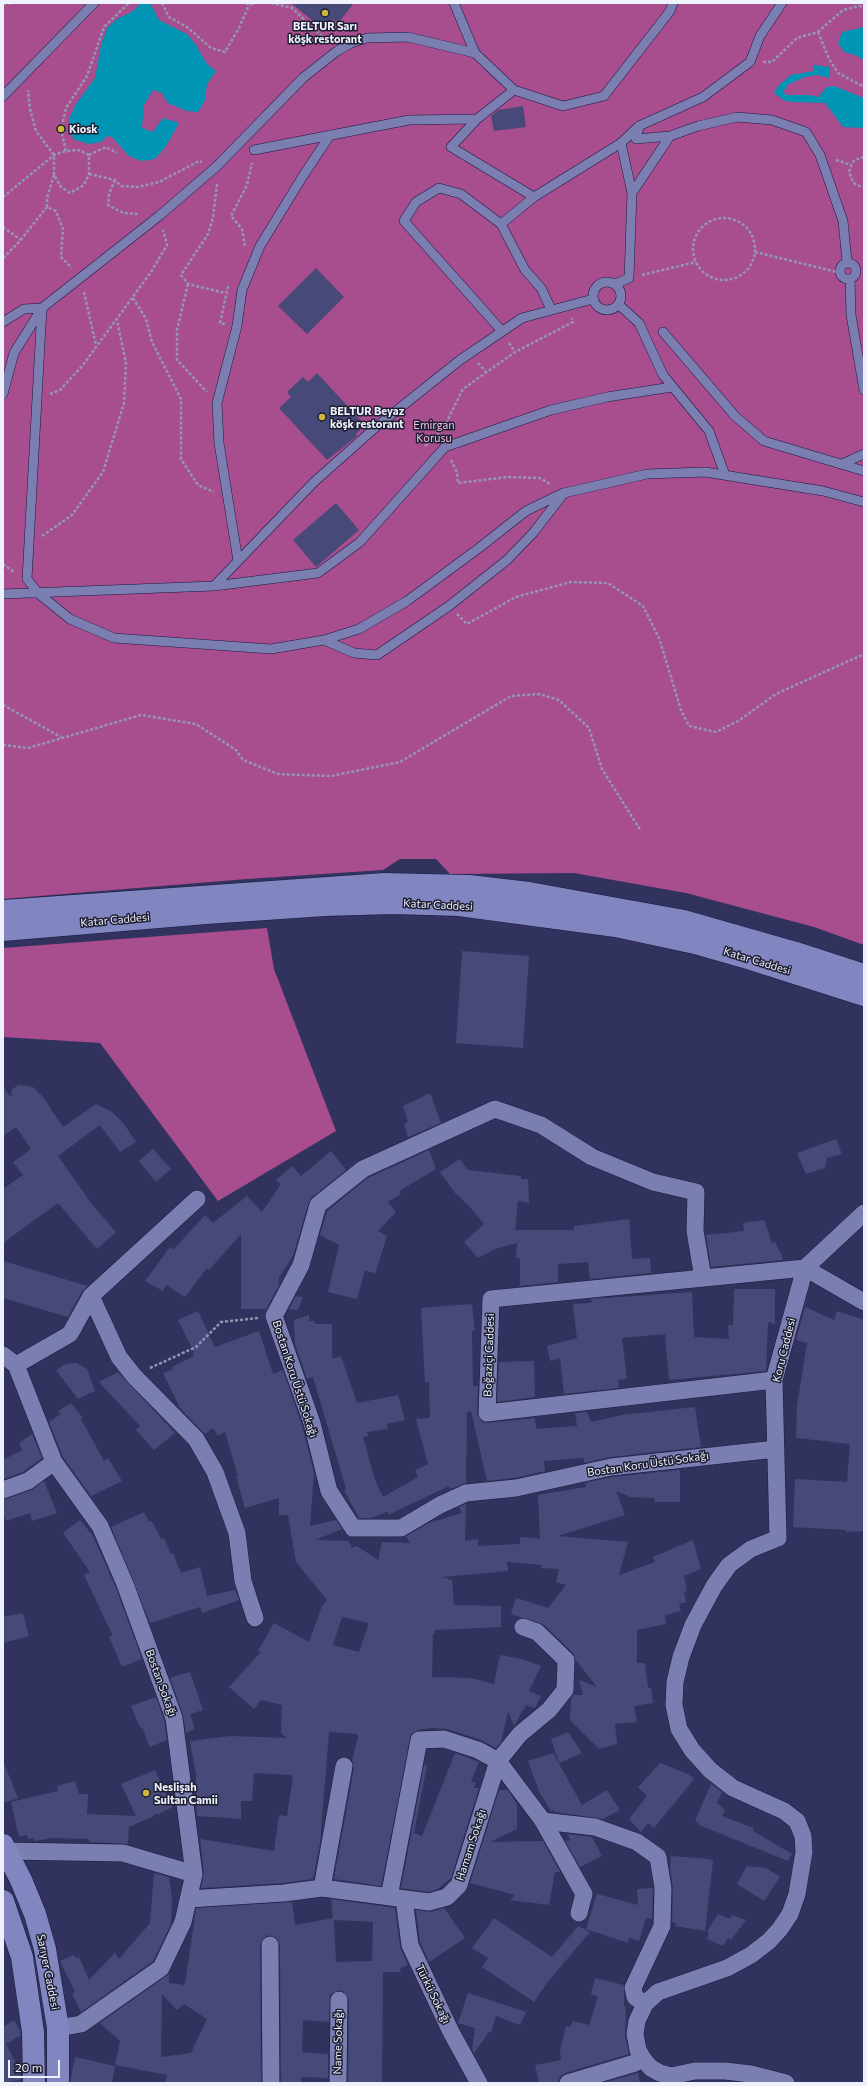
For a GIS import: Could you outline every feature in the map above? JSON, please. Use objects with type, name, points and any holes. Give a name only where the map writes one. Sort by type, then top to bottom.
[{"type":"main road","name":"Katar Caddesi","points":[[3,911],[384,884],[469,886],[529,893],[684,921],[796,953],[864,975]]},
{"type":"main road","name":"Katar Caddesi","points":[[3,930],[206,913],[325,905],[394,903],[459,905],[616,926],[695,943],[751,958],[864,995]]},
{"type":"main road","name":"Sarıyer Caddesi","points":[[4,1849],[24,1886],[45,1949],[58,2028],[58,2083]]},
{"type":"main road","name":"Sarıyer Caddesi","points":[[3,1901],[22,1957],[33,2032],[34,2083]]},
{"type":"main road","points":[[33,2032],[58,2028]]},
{"type":"street","name":"Bostan Koru Üstü Sokağı","points":[[703,1278],[695,1231],[696,1192],[653,1182],[592,1157],[541,1125],[495,1109],[363,1169],[318,1205],[301,1265],[274,1316],[312,1423],[329,1491],[353,1528],[401,1528],[440,1504],[466,1493],[516,1488],[611,1467],[776,1449]]},
{"type":"street","points":[[9,1360],[70,1334],[91,1296],[197,1199]]},
{"type":"street","points":[[864,1213],[805,1268],[864,1302]]},
{"type":"street","name":"Boğaziçi Caddesi","points":[[774,1380],[487,1413],[491,1299],[805,1268]]},
{"type":"street","name":"Koru Caddesi","points":[[645,2004],[658,1992],[727,1968],[751,1955],[769,1942],[790,1914],[797,1894],[804,1852],[803,1836],[797,1821],[784,1811],[733,1788],[710,1770],[692,1750],[679,1729],[674,1705],[675,1682],[681,1657],[694,1625],[714,1586],[730,1565],[751,1549],[778,1538],[774,1380],[805,1268]]},
{"type":"street","points":[[91,1296],[120,1357],[134,1376],[196,1439],[215,1472],[237,1533],[243,1581],[254,1618]]},
{"type":"street","name":"Bostan Sokağı","points":[[9,1360],[54,1462],[100,1526],[125,1584],[174,1718],[194,1874],[183,1922],[161,1968],[81,2024],[58,2028]]},
{"type":"street","points":[[3,1490],[28,1481],[54,1462]]},
{"type":"street","name":"Hamam Sokağı","points":[[188,1899],[284,1893],[322,1888],[429,1902],[447,1897],[459,1885],[498,1761],[520,1734],[549,1710],[566,1690],[566,1660],[537,1632],[523,1627]]},
{"type":"street","name":"Türkü Sokağı","points":[[479,2083],[451,2032],[410,1945],[397,1898],[419,1740],[444,1739],[478,1750],[498,1761]]},
{"type":"street","points":[[498,1761],[543,1821],[584,1894],[578,1913]]},
{"type":"street","points":[[322,1888],[344,1766]]},
{"type":"street","points":[[543,1821],[595,1827],[638,1842],[658,1857],[663,1888],[662,1926],[633,1988],[635,1997],[645,2004],[637,2021],[635,2034],[638,2050],[642,2059],[662,2078],[695,2071],[725,2070],[752,2074],[786,2083]]},
{"type":"street","points":[[4,1849],[123,1853],[194,1874]]},
{"type":"street","points":[[270,1945],[272,2083]]},
{"type":"street","name":"Name Sokağı","points":[[338,2083],[339,2000]]},
{"type":"street","points":[[568,2083],[635,2063],[642,2059]]},
{"type":"lane","points":[[3,96],[94,3]]},
{"type":"lane","points":[[454,3],[474,53],[514,90],[563,106],[604,96],[670,11],[673,3]]},
{"type":"lane","points":[[501,224],[534,198],[621,143],[639,126],[703,97],[750,62],[760,36],[782,3]]},
{"type":"lane","points":[[3,394],[14,353],[42,308],[155,219],[216,167],[304,77],[337,51],[351,43],[367,38],[408,37],[474,53]]},
{"type":"lane","points":[[514,90],[477,119],[451,147],[534,198]]},
{"type":"lane","points":[[639,126],[636,139],[670,136],[698,126],[737,117],[772,120],[806,132],[820,155],[843,221],[851,264],[856,274],[850,279]]},
{"type":"lane","points":[[254,150],[409,120],[477,119]]},
{"type":"lane","points":[[238,561],[219,443],[217,403],[237,326],[242,290],[260,246],[330,135]]},
{"type":"lane","points":[[632,193],[670,136]]},
{"type":"lane","points":[[615,284],[621,296],[618,304],[612,309],[602,309],[598,307],[593,299],[593,294],[597,285],[606,282],[615,284],[630,278],[632,193],[621,143]]},
{"type":"lane","points":[[501,330],[404,221],[416,202],[439,188],[462,194],[501,224],[525,270],[541,288],[551,309]]},
{"type":"lane","points":[[850,279],[842,276],[840,268],[851,264],[864,262]]},
{"type":"lane","points":[[850,279],[851,315],[864,390]]},
{"type":"lane","points":[[214,586],[314,482],[376,427],[460,360],[501,330],[522,318],[593,299]]},
{"type":"lane","points":[[618,304],[639,323],[663,375],[709,431],[725,475]]},
{"type":"lane","points":[[3,322],[24,309],[42,308]]},
{"type":"lane","points":[[42,308],[27,579],[39,594],[70,619],[114,638],[194,645],[233,645],[271,649],[324,640],[359,629],[407,601],[526,511],[564,493],[647,474],[706,472],[823,491],[864,502]]},
{"type":"lane","points":[[663,332],[735,416],[764,441],[864,471]]},
{"type":"lane","points":[[3,594],[39,594],[214,586],[318,572],[360,542],[445,448],[551,410],[607,397],[672,387]]},
{"type":"lane","points":[[842,464],[864,454]]},
{"type":"lane","points":[[324,640],[354,653],[377,656],[449,606],[507,560],[534,532],[564,493]]},
{"type":"path","points":[[3,4],[14,3]]},
{"type":"path","points":[[66,151],[61,130],[66,108],[87,76],[104,27],[129,3]]},
{"type":"path","points":[[162,3],[169,17],[187,27],[211,48],[225,52],[239,28],[248,4],[256,3]]},
{"type":"path","points":[[271,3],[292,8],[337,51]]},
{"type":"path","points":[[750,62],[772,62],[797,38],[818,32],[843,10],[859,6],[864,7]]},
{"type":"path","points":[[818,32],[829,59],[838,73],[864,87]]},
{"type":"path","points":[[3,258],[21,240],[47,207],[47,198],[54,175],[54,155],[36,131],[30,109],[27,71]]},
{"type":"path","points":[[89,155],[106,147],[117,153]]},
{"type":"path","points":[[3,197],[54,155],[66,151],[79,150],[89,155]]},
{"type":"path","points":[[246,249],[242,228],[232,216],[247,185],[254,150]]},
{"type":"path","points":[[54,175],[61,187],[70,193],[84,185],[89,174],[89,155]]},
{"type":"path","points":[[864,157],[855,160],[852,163],[849,172],[852,182],[856,185],[864,187]]},
{"type":"path","points":[[89,174],[115,180],[121,186],[138,187],[158,182],[199,161],[216,167],[216,201],[208,234],[181,275],[188,284],[225,293]]},
{"type":"path","points":[[37,400],[60,390],[83,365],[133,298],[167,245],[155,219],[139,214],[123,213],[108,204],[109,194],[115,180]]},
{"type":"path","points":[[47,207],[56,211],[63,228],[61,257],[81,278],[96,346]]},
{"type":"path","points":[[722,218],[735,220],[744,226],[754,242],[754,252],[750,266],[742,274],[724,280],[708,276],[702,271],[696,262],[693,252],[694,242],[698,231],[706,223],[722,218]]},
{"type":"path","points":[[3,226],[21,240]]},
{"type":"path","points":[[754,252],[840,272]]},
{"type":"path","points":[[630,278],[696,262]]},
{"type":"path","points":[[188,284],[177,330],[177,360],[217,403]]},
{"type":"path","points":[[133,298],[146,319],[152,342],[181,399],[181,459],[198,485],[229,500]]},
{"type":"path","points":[[424,446],[442,431],[463,389],[515,352],[572,322],[571,304]]},
{"type":"path","points":[[29,542],[50,532],[72,515],[103,472],[124,403],[126,363],[117,320]]},
{"type":"path","points":[[445,448],[457,472],[458,483],[508,477],[540,478],[564,493]]},
{"type":"path","points":[[449,606],[467,624],[516,597],[571,582],[608,583],[643,606],[659,638],[681,710],[689,726],[716,732],[738,722],[776,694],[864,654]]},
{"type":"path","points":[[3,745],[28,748],[141,716],[196,724],[236,750],[243,760],[278,774],[331,776],[400,762],[511,696],[538,694],[559,700],[589,728],[602,769],[641,830]]},
{"type":"path","points":[[3,705],[61,738]]},
{"type":"path","points":[[134,1376],[196,1347],[221,1322],[274,1316]]},
{"type":"green space","name":"Emirgan Korusu","points":[[3,3],[864,3],[864,945],[814,927],[686,893],[574,873],[450,874],[436,859],[400,859],[383,870],[247,879],[3,899]]},
{"type":"green space","points":[[267,928],[274,969],[336,1131],[218,1201],[100,1043],[3,1037],[3,948]]},
{"type":"water","points":[[141,3],[150,3],[159,20],[187,34],[196,45],[207,64],[216,71],[207,84],[205,100],[198,112],[187,111],[168,103],[162,93],[153,90],[144,105],[142,128],[153,132],[163,118],[179,123],[166,146],[155,159],[141,161],[129,156],[112,137],[107,136],[101,142],[89,144],[73,139],[69,119],[76,104],[95,78],[101,45],[107,28],[117,19],[133,11]]},
{"type":"water","points":[[864,27],[864,60],[855,55],[844,52],[838,43],[842,32]]},
{"type":"water","points":[[814,65],[830,67],[830,78],[817,75],[805,77],[789,84],[783,92],[787,95],[810,95],[818,97],[827,87],[834,86],[864,98],[864,128],[843,127],[825,103],[785,101],[774,93],[778,86],[791,75],[814,71]]},
{"type":"building","name":"BELTUR Sarı köşk restorant","points":[[291,3],[354,3],[338,23],[333,19],[324,30]]},
{"type":"building","points":[[523,106],[526,127],[494,131],[491,116],[498,110]]},
{"type":"building","points":[[316,268],[344,297],[307,334],[278,306]]},
{"type":"building","name":"BELTUR Beyaz köşk restorant","points":[[317,373],[365,425],[356,434],[357,436],[327,460],[279,408],[291,397],[287,392],[303,377],[308,382]]},
{"type":"building","points":[[336,503],[359,530],[316,567],[293,540]]},
{"type":"building","points":[[462,951],[529,956],[523,1048],[456,1043]]},
{"type":"building","points":[[19,1085],[33,1087],[43,1097],[63,1127],[96,1104],[112,1112],[124,1124],[136,1142],[120,1152],[100,1125],[58,1156],[91,1203],[116,1232],[97,1249],[58,1203],[3,1243],[3,1189],[23,1175],[13,1162],[31,1149],[16,1127],[3,1136],[3,1087],[11,1097],[12,1089]]},
{"type":"building","points":[[430,1093],[441,1123],[408,1137],[404,1124],[408,1122],[403,1106]]},
{"type":"building","points":[[836,1139],[842,1154],[827,1158],[825,1168],[806,1174],[797,1153]]},
{"type":"building","points":[[153,1149],[171,1169],[156,1182],[139,1161]]},
{"type":"building","points":[[429,1150],[436,1169],[399,1191],[401,1194],[388,1202],[396,1212],[378,1231],[387,1236],[375,1274],[365,1270],[357,1299],[328,1292],[339,1245],[320,1235],[327,1211],[368,1178]]},
{"type":"building","points":[[331,1151],[346,1170],[312,1197],[309,1202],[293,1256],[279,1277],[279,1285],[266,1309],[241,1309],[241,1234],[209,1270],[207,1268],[185,1297],[166,1285],[163,1291],[145,1281],[170,1247],[174,1249],[205,1215],[213,1223],[247,1196],[262,1212],[281,1184],[276,1180],[292,1166],[301,1176]]},
{"type":"building","points":[[460,1159],[468,1170],[521,1176],[521,1179],[528,1179],[529,1203],[518,1201],[515,1230],[574,1230],[574,1226],[629,1219],[632,1259],[650,1258],[651,1273],[590,1279],[588,1262],[558,1264],[558,1282],[520,1286],[520,1258],[516,1258],[517,1243],[495,1249],[478,1258],[464,1242],[484,1224],[469,1206],[455,1193],[440,1172]]},
{"type":"building","points":[[764,1220],[772,1243],[775,1242],[782,1256],[782,1260],[711,1267],[706,1235],[744,1231],[743,1223]]},
{"type":"building","points":[[3,1261],[88,1286],[82,1291],[68,1317],[3,1298]]},
{"type":"building","points":[[734,1289],[775,1289],[775,1324],[768,1322],[766,1371],[669,1380],[665,1334],[622,1338],[627,1379],[618,1380],[619,1388],[564,1394],[560,1358],[550,1361],[547,1346],[577,1338],[573,1304],[589,1303],[592,1302],[591,1299],[692,1292],[694,1337],[729,1339],[728,1325],[733,1325]]},
{"type":"building","points":[[296,1296],[303,1297],[298,1310],[289,1309]]},
{"type":"building","points":[[472,1304],[475,1331],[472,1331],[473,1386],[478,1386],[477,1413],[482,1422],[488,1423],[535,1418],[536,1429],[577,1426],[575,1413],[587,1412],[591,1422],[622,1415],[695,1407],[701,1447],[610,1457],[584,1463],[584,1458],[544,1461],[545,1471],[514,1478],[487,1481],[471,1411],[467,1412],[466,1483],[450,1489],[449,1486],[388,1515],[389,1511],[371,1518],[359,1518],[344,1490],[346,1489],[313,1377],[307,1379],[295,1344],[294,1320],[309,1315],[309,1321],[315,1321],[315,1324],[332,1324],[332,1359],[341,1356],[357,1403],[398,1395],[405,1420],[387,1424],[388,1429],[367,1432],[368,1436],[363,1437],[375,1480],[383,1497],[418,1477],[415,1470],[428,1464],[416,1419],[430,1418],[429,1382],[425,1382],[421,1308]]},
{"type":"building","points":[[805,1307],[834,1320],[837,1311],[864,1320],[864,1531],[846,1532],[846,1530],[793,1527],[795,1479],[847,1482],[850,1444],[796,1438],[797,1406],[807,1343],[796,1340]]},
{"type":"building","points":[[198,1311],[215,1347],[259,1331],[273,1374],[283,1370],[302,1426],[314,1473],[310,1526],[336,1520],[342,1529],[315,1540],[349,1541],[352,1548],[357,1546],[378,1560],[382,1542],[410,1543],[406,1536],[429,1523],[462,1513],[459,1507],[466,1504],[465,1541],[478,1539],[478,1546],[520,1544],[520,1537],[540,1539],[538,1495],[586,1487],[585,1484],[588,1482],[613,1477],[680,1470],[680,1502],[655,1502],[654,1498],[630,1497],[616,1491],[625,1515],[558,1536],[628,1542],[619,1575],[655,1562],[653,1557],[693,1540],[701,1569],[684,1576],[687,1591],[684,1592],[686,1602],[679,1604],[681,1611],[665,1615],[666,1624],[637,1630],[637,1663],[645,1663],[648,1688],[651,1688],[653,1703],[634,1706],[637,1722],[615,1724],[617,1744],[599,1749],[570,1720],[571,1698],[573,1695],[583,1695],[579,1680],[597,1687],[576,1660],[573,1653],[544,1625],[511,1614],[516,1598],[548,1608],[566,1585],[556,1582],[559,1569],[541,1568],[541,1565],[507,1562],[508,1571],[442,1577],[452,1580],[454,1605],[501,1606],[501,1627],[435,1630],[435,1633],[433,1634],[432,1677],[471,1678],[494,1684],[500,1655],[522,1659],[541,1666],[529,1691],[541,1696],[535,1708],[526,1705],[514,1726],[508,1711],[501,1742],[496,1748],[481,1740],[447,1729],[433,1728],[418,1730],[411,1734],[381,1886],[334,1879],[354,1768],[352,1761],[358,1737],[357,1734],[329,1732],[320,1843],[313,1879],[283,1883],[201,1888],[204,1873],[200,1839],[274,1851],[279,1815],[287,1816],[293,1777],[290,1775],[254,1773],[252,1801],[241,1801],[241,1819],[197,1816],[196,1775],[190,1741],[230,1736],[287,1738],[281,1733],[282,1705],[261,1700],[254,1709],[229,1687],[261,1652],[258,1651],[274,1623],[309,1642],[322,1606],[327,1600],[296,1562],[288,1515],[279,1515],[279,1498],[245,1508],[236,1476],[238,1476],[225,1432],[218,1436],[213,1428],[205,1434],[180,1408],[163,1373],[173,1369],[172,1367],[194,1356],[192,1353],[194,1352],[178,1320]],"holes":[[[342,1617],[369,1623],[359,1652],[333,1645]]]},
{"type":"building","points":[[534,1361],[535,1397],[497,1402],[499,1362]]},
{"type":"building","points":[[77,1363],[87,1369],[95,1391],[78,1399],[56,1370],[66,1364]]},
{"type":"building","points":[[118,1372],[175,1433],[154,1450],[136,1430],[140,1426],[99,1382]]},
{"type":"building","points":[[71,1403],[83,1418],[81,1419],[104,1461],[108,1458],[122,1481],[91,1496],[63,1457],[49,1422],[61,1414],[58,1411]]},
{"type":"building","points":[[32,1434],[42,1458],[23,1472],[3,1479],[3,1460],[22,1450],[19,1443]]},
{"type":"building","points":[[44,1481],[57,1513],[32,1521],[30,1513],[6,1521],[3,1512],[3,1500],[31,1490]]},
{"type":"building","points":[[144,1512],[149,1522],[152,1521],[161,1539],[164,1538],[171,1554],[173,1553],[181,1573],[200,1567],[207,1596],[235,1590],[239,1600],[202,1613],[200,1607],[150,1623],[111,1527]]},
{"type":"building","points":[[80,1520],[93,1536],[116,1588],[142,1659],[122,1667],[109,1637],[113,1636],[84,1575],[90,1572],[63,1533]]},
{"type":"building","points":[[23,1613],[29,1636],[3,1643],[3,1617]]},
{"type":"building","points":[[190,1672],[203,1710],[190,1714],[195,1729],[186,1733],[183,1715],[170,1678]]},
{"type":"building","points":[[156,1697],[164,1720],[167,1740],[150,1747],[131,1706]]},
{"type":"building","points":[[568,1732],[582,1753],[559,1763],[551,1739]]},
{"type":"building","points":[[455,1753],[479,1762],[471,1782],[476,1783],[474,1788],[479,1788],[451,1878],[436,1890],[428,1892],[401,1888],[424,1765],[427,1765],[414,1833],[422,1836]]},
{"type":"building","points":[[553,1753],[582,1805],[607,1790],[620,1810],[603,1819],[555,1812],[553,1810],[551,1811],[539,1791],[528,1761]]},
{"type":"building","points":[[3,1761],[18,1798],[3,1803]]},
{"type":"building","points":[[660,1763],[688,1774],[694,1779],[654,1828],[648,1823],[641,1832],[629,1819],[647,1796],[638,1787]]},
{"type":"building","points":[[155,1770],[173,1807],[159,1814],[154,1814],[154,1816],[129,1827],[128,1844],[89,1842],[89,1839],[52,1838],[35,1841],[34,1838],[28,1839],[27,1835],[19,1837],[11,1802],[58,1791],[57,1786],[75,1781],[79,1794],[88,1794],[87,1814],[136,1816],[121,1784]]},
{"type":"building","points":[[711,1784],[722,1792],[717,1803],[725,1810],[722,1816],[754,1828],[753,1831],[792,1854],[788,1861],[699,1825],[699,1823],[695,1821]]},
{"type":"building","points":[[499,1790],[508,1790],[517,1804],[517,1829],[490,1842],[543,1841],[560,1872],[555,1872],[549,1905],[510,1900],[515,1895],[470,1883]]},
{"type":"building","points":[[567,1834],[592,1837],[602,1856],[580,1867],[565,1841],[571,1840]]},
{"type":"building","points":[[671,1856],[709,1859],[713,1861],[705,1931],[675,1926],[676,1923],[672,1922],[673,1888],[670,1867]]},
{"type":"building","points":[[747,1866],[766,1868],[780,1877],[764,1901],[737,1884]]},
{"type":"building","points":[[154,1873],[169,1877],[172,1898],[171,1924],[153,1961],[81,2012],[72,1994],[75,1992],[60,1961],[74,1955],[76,1958],[79,1957],[89,1980],[115,1953],[119,1959],[150,1923]]},
{"type":"building","points":[[653,1888],[652,1919],[646,1918],[639,1941],[629,1938],[628,1943],[586,1929],[597,1894],[638,1905],[637,1889]]},
{"type":"building","points":[[331,1899],[395,1908],[400,1947],[408,1965],[400,1968],[401,1972],[383,1972],[382,2083],[348,2083],[349,2000],[344,1992],[339,1990],[330,1995],[329,2022],[303,2020],[302,2052],[328,2054],[328,2078],[301,2077],[301,2083],[281,2083],[280,1945],[278,1940],[270,1935],[265,1937],[260,1945],[261,2083],[165,2083],[167,2075],[115,2065],[120,2041],[100,2023],[169,1974],[169,1983],[185,1985],[196,1908],[292,1902],[295,1925],[333,1918]],"holes":[[[334,1920],[373,1922],[372,1961],[336,1962]],[[162,1994],[177,2010],[184,2004],[207,2019],[191,2053],[161,2057]]]},
{"type":"building","points":[[444,1908],[465,1938],[429,1962],[420,1942],[416,1910],[431,1912]]},
{"type":"building","points":[[718,1914],[730,1919],[732,1915],[746,1920],[731,1940],[728,1938],[723,1946],[707,1939],[709,1932],[707,1932]]},
{"type":"building","points":[[494,1918],[552,1957],[578,1926],[590,1932],[547,1983],[534,2002],[482,1967],[488,1958],[472,1948]]},
{"type":"building","points":[[595,1978],[624,1985],[624,2006],[626,2007],[625,2036],[629,2054],[565,2073],[560,2076],[558,2083],[539,2083],[535,2065],[561,2060],[560,2050],[566,2026],[570,2027],[573,2021],[589,2025],[598,1997],[591,1994]]},
{"type":"building","points":[[468,1993],[526,2012],[520,2025],[496,2016],[491,2033],[489,2032],[474,2053],[472,2049],[475,2028],[458,2023]]},
{"type":"building","points":[[14,2020],[21,2035],[6,2044],[20,2071],[21,2080],[3,2083],[3,2027]]},
{"type":"building","points":[[75,2057],[115,2066],[112,2083],[70,2083]]},
{"type":"building","points":[[638,2073],[640,2083],[603,2083]]},
{"type":"place","name":"BELTUR Sarı köşk restorant","points":[[325,13]]},
{"type":"place","name":"Kiosk","points":[[61,129]]},
{"type":"place","name":"BELTUR Beyaz köşk restorant","points":[[322,417]]},
{"type":"place","name":"Neslişah Sultan Camii","points":[[146,1793]]}]
